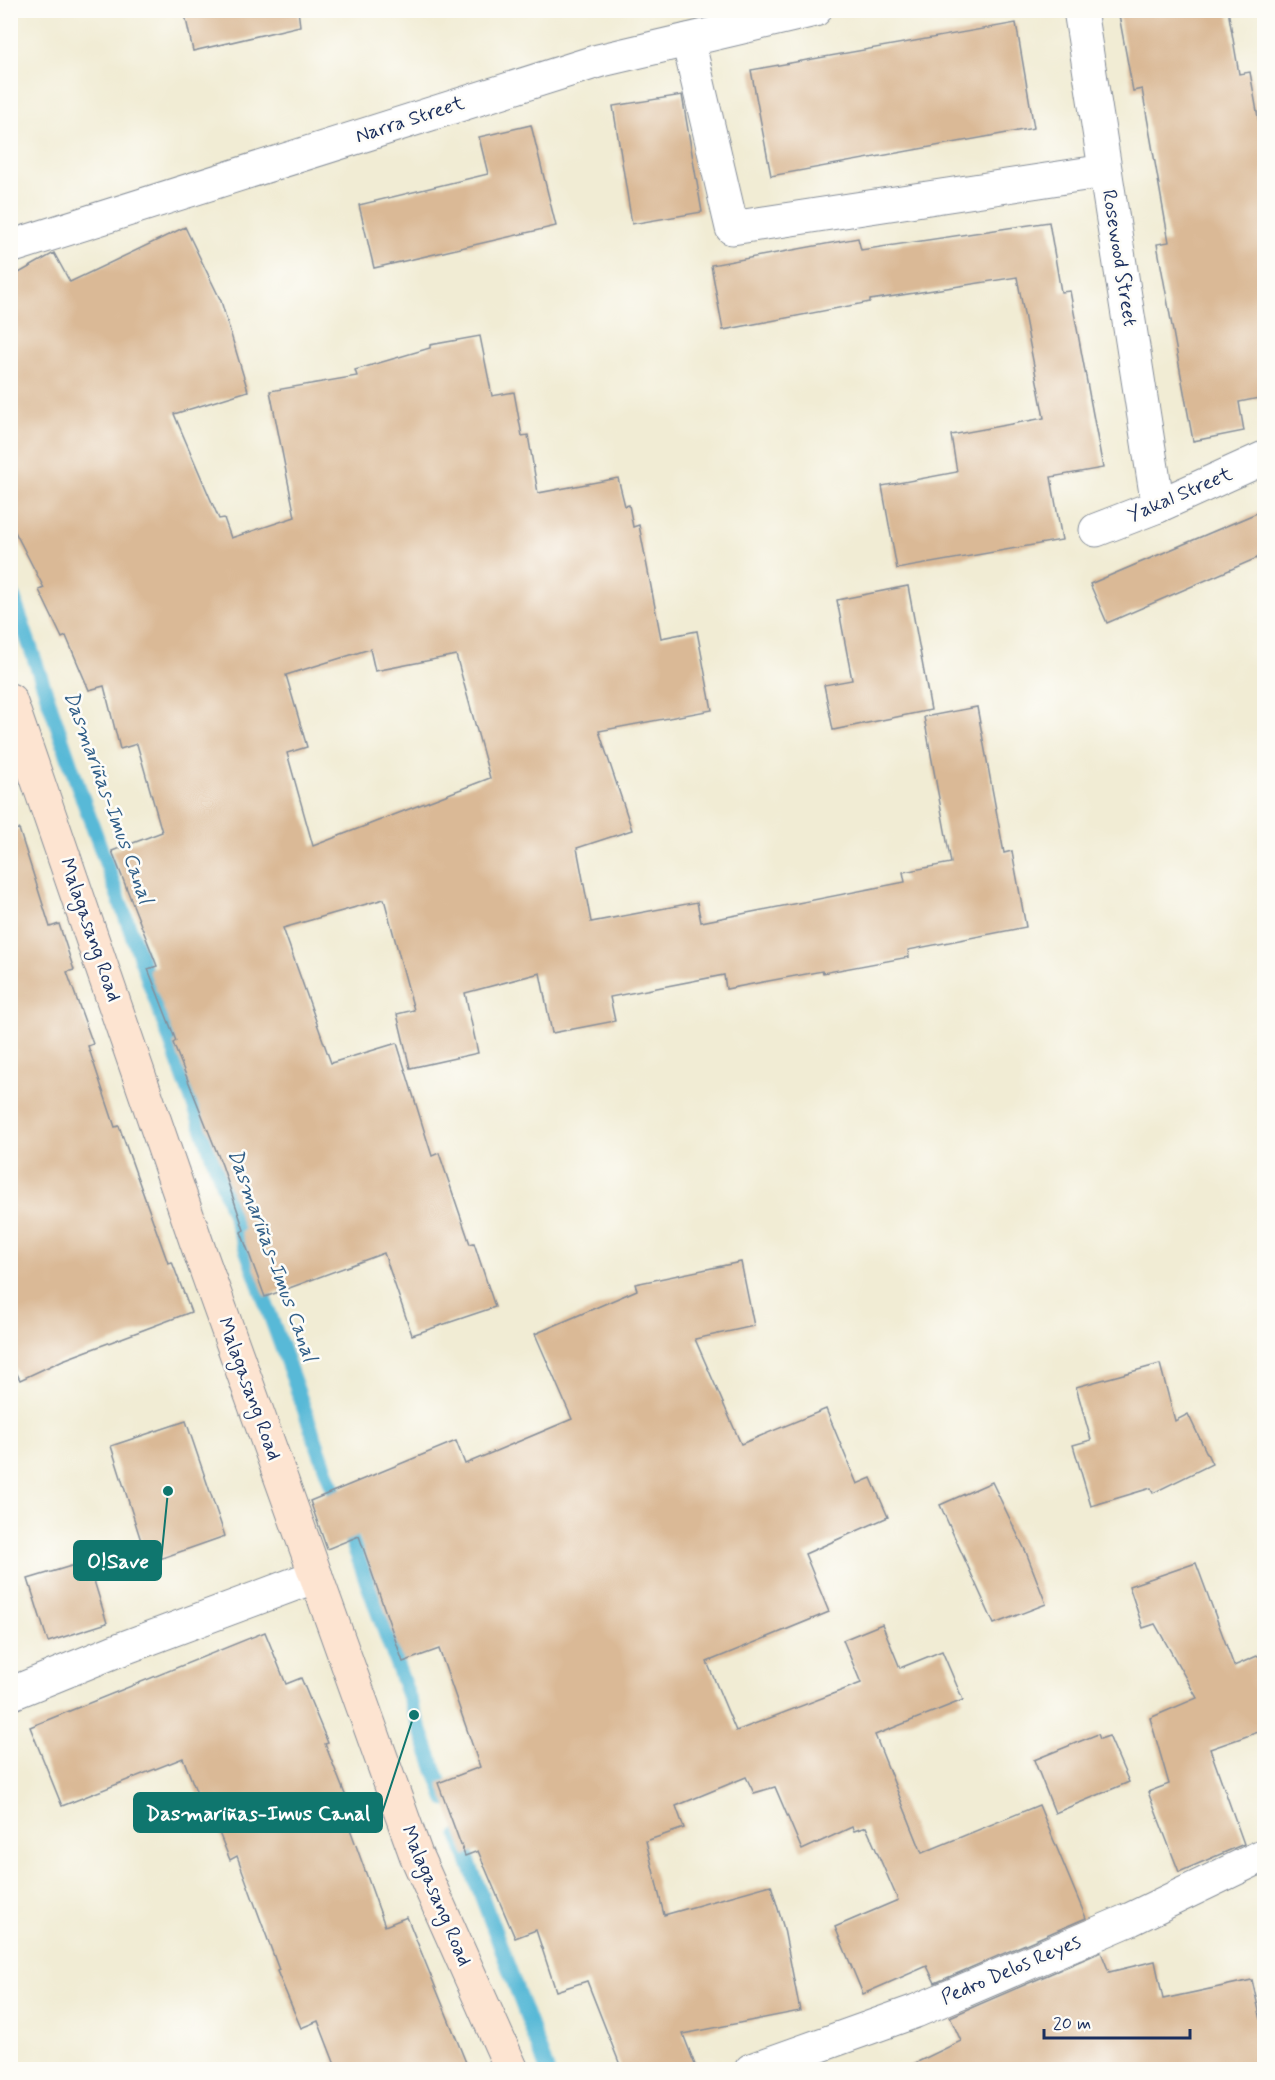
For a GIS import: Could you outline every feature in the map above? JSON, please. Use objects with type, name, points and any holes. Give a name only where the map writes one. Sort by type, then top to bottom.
[{"type":"main road","name":"Malagasang Road","points":[[10,700],[194,1236],[416,1855],[512,2070]]},
{"type":"street","name":"Narra Street","points":[[10,247],[598,61],[815,10]]},
{"type":"street","name":"Rosewood Street","points":[[1080,10],[1158,506]]},
{"type":"street","points":[[688,40],[732,228],[1105,171]]},
{"type":"street","name":"Yakal Street","points":[[1096,530],[1158,506],[1264,458]]},
{"type":"street","points":[[10,1694],[134,1644],[316,1576]]},
{"type":"street","name":"Pedro Delos Reyes","points":[[751,2070],[916,2011],[1131,1919],[1264,1855]]},
{"type":"building","points":[[184,10],[298,10],[300,26],[193,51]]},
{"type":"building","points":[[1118,10],[1228,10],[1239,74],[1250,72],[1264,151],[1264,397],[1239,402],[1244,431],[1193,441],[1157,244],[1169,242],[1142,89],[1133,91]]},
{"type":"building","points":[[1016,23],[1034,128],[771,176],[751,70]]},
{"type":"building","points":[[682,95],[702,212],[632,224],[613,106]]},
{"type":"building","points":[[531,125],[556,226],[374,268],[359,205],[488,174],[479,137]]},
{"type":"building","points":[[1049,222],[1061,292],[1070,291],[1103,468],[1051,477],[1062,540],[897,569],[882,486],[957,472],[951,435],[1044,418],[1017,277],[870,300],[870,302],[723,330],[711,265],[858,238],[861,250]]},
{"type":"building","points":[[185,227],[221,301],[248,391],[174,414],[219,519],[224,518],[231,538],[295,517],[270,391],[357,376],[355,370],[430,348],[430,345],[480,336],[492,396],[514,392],[522,436],[528,435],[538,493],[618,478],[625,506],[629,505],[633,527],[639,525],[661,638],[697,631],[712,710],[599,731],[632,830],[577,848],[591,922],[697,902],[701,922],[905,882],[903,872],[951,863],[924,717],[977,707],[1004,853],[1012,851],[1026,927],[908,950],[909,957],[823,973],[822,971],[726,989],[724,975],[610,997],[615,1021],[552,1033],[540,973],[465,993],[478,1053],[410,1068],[397,1014],[414,1010],[384,899],[283,928],[331,1063],[397,1043],[432,1156],[439,1153],[470,1244],[474,1243],[495,1307],[412,1335],[384,1253],[265,1297],[241,1232],[244,1230],[222,1165],[173,1043],[176,1041],[148,969],[157,966],[112,851],[162,832],[137,744],[120,749],[104,686],[89,690],[66,636],[62,638],[39,590],[44,588],[10,522],[10,278],[54,253],[70,282]],"holes":[[[370,649],[375,671],[456,655],[490,778],[313,846],[287,753],[307,747],[286,675]]]},
{"type":"building","points":[[1264,510],[1264,555],[1107,623],[1090,584]]},
{"type":"building","points":[[908,586],[931,710],[833,730],[824,685],[852,680],[837,600]]},
{"type":"building","points":[[19,829],[50,927],[59,924],[74,970],[67,972],[93,1044],[88,1046],[115,1127],[119,1126],[168,1263],[172,1262],[191,1312],[63,1360],[20,1380],[10,1359],[10,830]]},
{"type":"building","points":[[741,1262],[754,1326],[695,1339],[741,1444],[826,1409],[857,1484],[871,1478],[888,1517],[805,1554],[829,1612],[707,1662],[736,1731],[861,1683],[843,1640],[882,1624],[900,1668],[942,1651],[963,1700],[875,1735],[922,1853],[1039,1805],[1086,1918],[935,1983],[927,1966],[863,1994],[835,1927],[898,1900],[866,1827],[854,1831],[852,1827],[802,1850],[775,1787],[754,1793],[746,1777],[676,1806],[684,1828],[646,1841],[664,1915],[771,1885],[784,1929],[800,2011],[683,2034],[697,2070],[622,2070],[587,1981],[556,1991],[536,1930],[515,1938],[478,1851],[465,1856],[438,1783],[480,1767],[439,1649],[403,1662],[359,1536],[327,1549],[310,1501],[456,1441],[465,1464],[572,1419],[535,1334],[637,1290],[635,1284]]},
{"type":"building","points":[[1160,1364],[1175,1421],[1188,1414],[1212,1464],[1153,1493],[1151,1488],[1091,1506],[1073,1445],[1091,1440],[1076,1387]]},
{"type":"building","points":[[186,1421],[225,1536],[148,1563],[111,1446]]},
{"type":"building","points":[[992,1482],[1026,1552],[1046,1604],[994,1624],[940,1505]]},
{"type":"building","points":[[88,1561],[107,1623],[48,1642],[28,1579]]},
{"type":"building","points":[[1196,1563],[1234,1666],[1264,1653],[1264,1730],[1210,1749],[1244,1844],[1179,1872],[1148,1792],[1169,1784],[1150,1718],[1197,1698],[1155,1624],[1143,1628],[1129,1586]]},
{"type":"building","points":[[265,1632],[286,1684],[301,1678],[328,1743],[325,1744],[352,1812],[345,1815],[385,1926],[407,1917],[469,2070],[337,2070],[318,2021],[301,2028],[277,1971],[279,1970],[237,1856],[230,1860],[203,1793],[198,1796],[183,1758],[62,1806],[30,1727]]},
{"type":"building","points":[[1098,1734],[1100,1739],[1109,1736],[1129,1782],[1055,1813],[1034,1760]]},
{"type":"building","points":[[1101,1952],[1109,1972],[1155,1961],[1163,1999],[1252,1980],[1264,2033],[1264,2070],[901,2070],[961,2041],[950,2017]]},
{"type":"waterway","name":"Dasmariñas-Imus Canal","points":[[10,588],[77,783],[446,1800]]},
{"type":"waterway","name":"Dasmariñas-Imus Canal","points":[[459,1836],[547,2070]]},
{"type":"place","name":"O!Save","points":[[168,1491]]},
{"type":"place","name":"Dasmariñas-Imus Canal","points":[[414,1715]]}]
